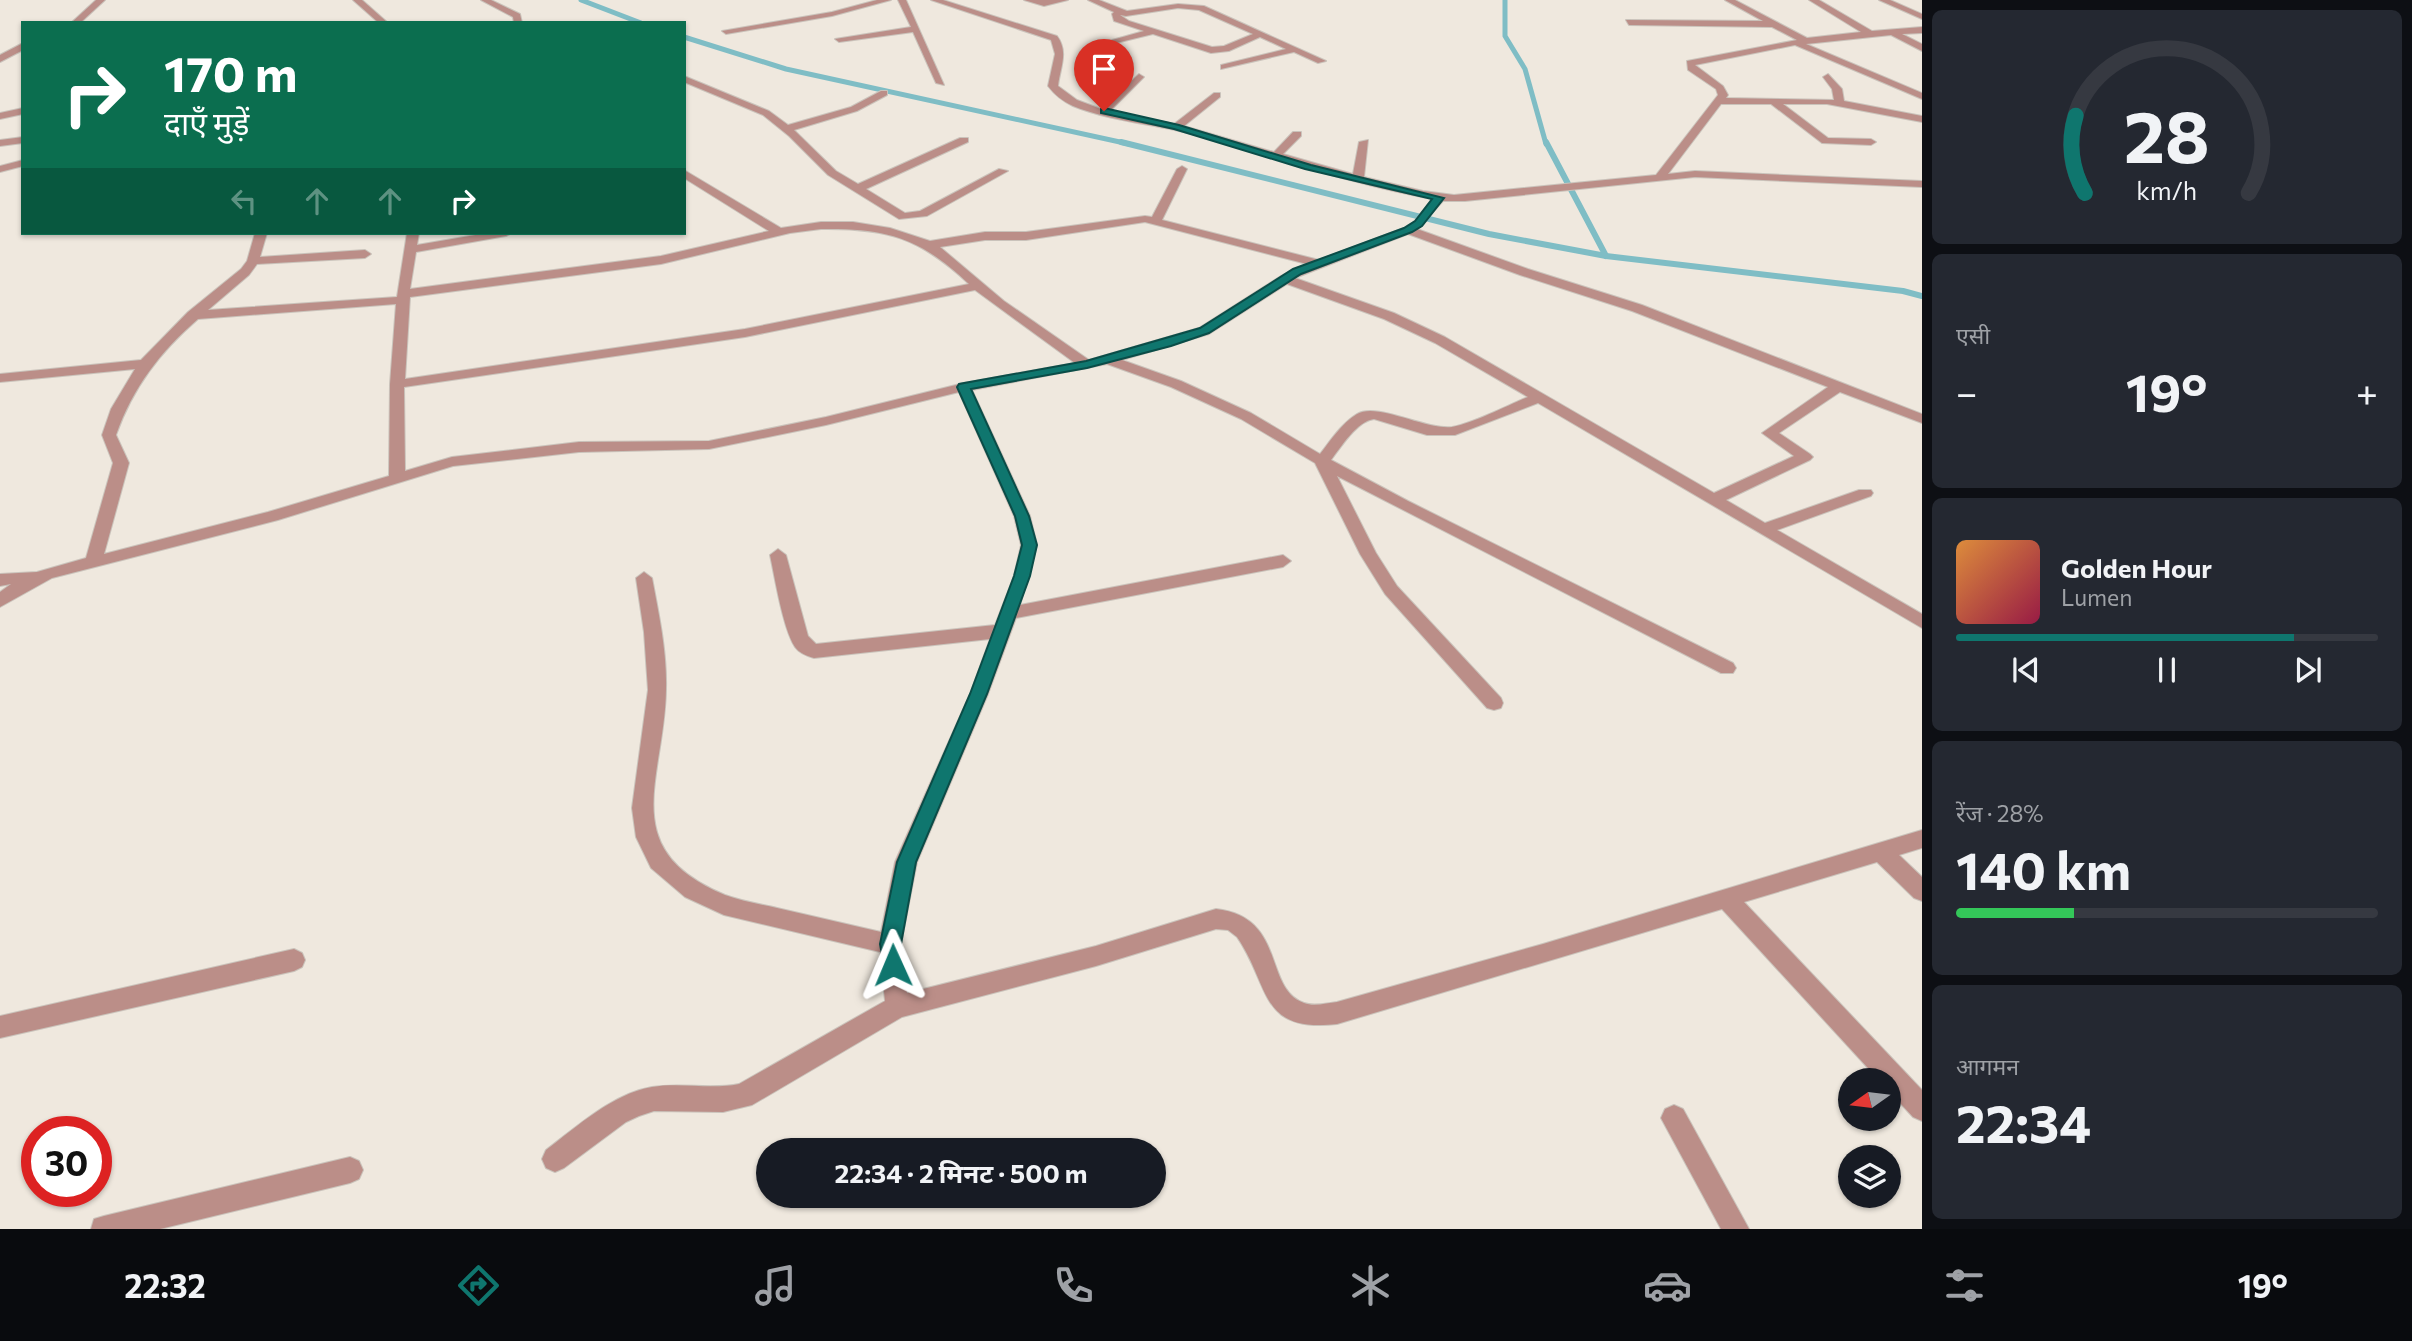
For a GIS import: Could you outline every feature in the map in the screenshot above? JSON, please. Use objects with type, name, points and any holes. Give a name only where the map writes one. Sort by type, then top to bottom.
[{"type":"street","points":[[74,21],[101,0]]},
{"type":"street","points":[[357,0],[382,21]]},
{"type":"street","points":[[485,0],[517,16],[518,21]]},
{"type":"street","points":[[726,31],[832,14],[887,0]]},
{"type":"street","points":[[902,0],[941,83]]},
{"type":"street","points":[[936,0],[1054,38],[1061,51],[1054,89],[1076,104],[1176,127],[1275,157],[1439,198],[1554,190],[1695,174],[1922,184]]},
{"type":"street","points":[[1028,0],[1044,4],[1064,0]]},
{"type":"street","points":[[1092,0],[1119,12],[1136,14],[1178,6],[1194,6],[1321,61]]},
{"type":"street","points":[[1729,0],[1774,23],[1802,42],[1922,96]]},
{"type":"street","points":[[1812,0],[1870,34]]},
{"type":"street","points":[[1883,0],[1922,17]]},
{"type":"street","points":[[1119,12],[1115,15],[1117,19],[1151,32],[1216,50],[1226,49],[1260,34]]},
{"type":"street","points":[[1629,22],[1774,23]]},
{"type":"street","points":[[839,39],[917,29]]},
{"type":"street","points":[[1661,176],[1723,96],[1720,88],[1692,68],[1690,63],[1802,42],[1922,30]]},
{"type":"street","points":[[1115,43],[1151,32]]},
{"type":"street","points":[[1892,32],[1922,48]]},
{"type":"street","points":[[0,59],[21,47]]},
{"type":"street","points":[[1224,67],[1296,49]]},
{"type":"street","points":[[1104,111],[1139,77]]},
{"type":"street","points":[[1828,77],[1837,89],[1840,103]]},
{"type":"street","points":[[686,80],[758,108],[787,129],[832,173],[895,214],[909,218],[923,214],[1003,172]]},
{"type":"street","points":[[787,129],[854,109],[884,93]]},
{"type":"street","points":[[1176,127],[1217,95]]},
{"type":"street","points":[[1772,100],[1826,141],[1871,142]]},
{"type":"street","points":[[1720,101],[1840,103],[1922,119]]},
{"type":"street","points":[[0,116],[21,111]]},
{"type":"street","points":[[1275,157],[1297,134]]},
{"type":"street","points":[[0,143],[21,140]]},
{"type":"street","points":[[857,189],[964,140]]},
{"type":"street","points":[[1358,179],[1364,142]]},
{"type":"street","points":[[0,169],[21,164]]},
{"type":"street","points":[[1156,220],[1182,169]]},
{"type":"street","points":[[686,174],[779,232]]},
{"type":"street","points":[[0,580],[47,574],[272,516],[397,477],[488,456],[579,447],[721,443],[812,425],[964,387],[1087,365],[1204,331],[1284,279],[1318,263],[1408,230],[1419,223],[1439,198]]},
{"type":"street","points":[[928,244],[970,238],[1026,236],[1138,220],[1156,220],[1318,263]]},
{"type":"street","points":[[193,315],[403,297],[663,259],[779,232],[826,224],[852,224],[928,244],[978,286],[1087,365]]},
{"type":"street","points":[[1408,230],[1524,272],[1637,308],[1922,419]]},
{"type":"street","points":[[94,561],[121,463],[110,442],[112,424],[145,363],[164,341],[245,272],[253,261],[260,235]]},
{"type":"street","points":[[397,477],[397,384],[403,297],[413,235]]},
{"type":"street","points":[[410,250],[495,235]]},
{"type":"street","points":[[253,261],[365,254]]},
{"type":"street","points":[[1284,279],[1411,325],[1922,622]]},
{"type":"street","points":[[397,384],[745,333],[978,286]]},
{"type":"street","points":[[1107,359],[1176,384],[1247,416],[1322,462],[1402,505],[1727,667]]},
{"type":"street","points":[[0,378],[145,363]]},
{"type":"street","points":[[1713,500],[1805,457],[1769,433],[1839,386]]},
{"type":"street","points":[[897,1007],[890,944],[906,862],[979,694],[1029,545],[1022,516],[964,387]]},
{"type":"street","points":[[1322,462],[1339,439],[1363,416],[1375,415],[1427,431],[1455,431],[1539,398]]},
{"type":"street","points":[[1322,462],[1368,554],[1391,590],[1494,703]]},
{"type":"street","points":[[1763,529],[1866,493]]},
{"type":"street","points":[[778,555],[799,636],[803,645],[814,651],[1005,622],[1283,561]]},
{"type":"street","points":[[0,601],[20,586],[47,574]]},
{"type":"street","points":[[644,578],[653,632],[657,690],[642,808],[646,837],[659,862],[693,890],[724,905],[890,944]]},
{"type":"street","points":[[555,1159],[617,1113],[636,1104],[654,1099],[723,1100],[743,1096],[897,1007],[1024,976],[1216,919],[1228,918],[1239,923],[1250,936],[1282,1001],[1297,1013],[1326,1014],[1543,954],[1922,839]]},
{"type":"street","points":[[1880,851],[1922,891]]},
{"type":"street","points":[[1726,898],[1922,1108]]},
{"type":"street","points":[[0,1027],[295,960]]},
{"type":"street","points":[[1674,1118],[1736,1229]]},
{"type":"street","points":[[104,1229],[350,1170]]},
{"type":"waterway","points":[[581,0],[636,21]]},
{"type":"waterway","points":[[1505,0],[1505,36],[1525,69],[1546,144]]},
{"type":"waterway","points":[[686,38],[786,69],[1129,144]]},
{"type":"waterway","points":[[1121,142],[1129,144]]},
{"type":"waterway","points":[[1546,142],[1606,256]]},
{"type":"waterway","points":[[1129,144],[1489,234],[1606,256]]},
{"type":"waterway","points":[[1606,256],[1903,291],[1922,296]]},
{"type":"route","points":[[893,965],[890,944],[906,862],[979,694],[1022,576],[1029,545],[1022,516],[964,387],[1087,365],[1167,344],[1204,331],[1297,272],[1408,230],[1419,223],[1439,198],[1309,167],[1176,127],[1104,111]]}]
